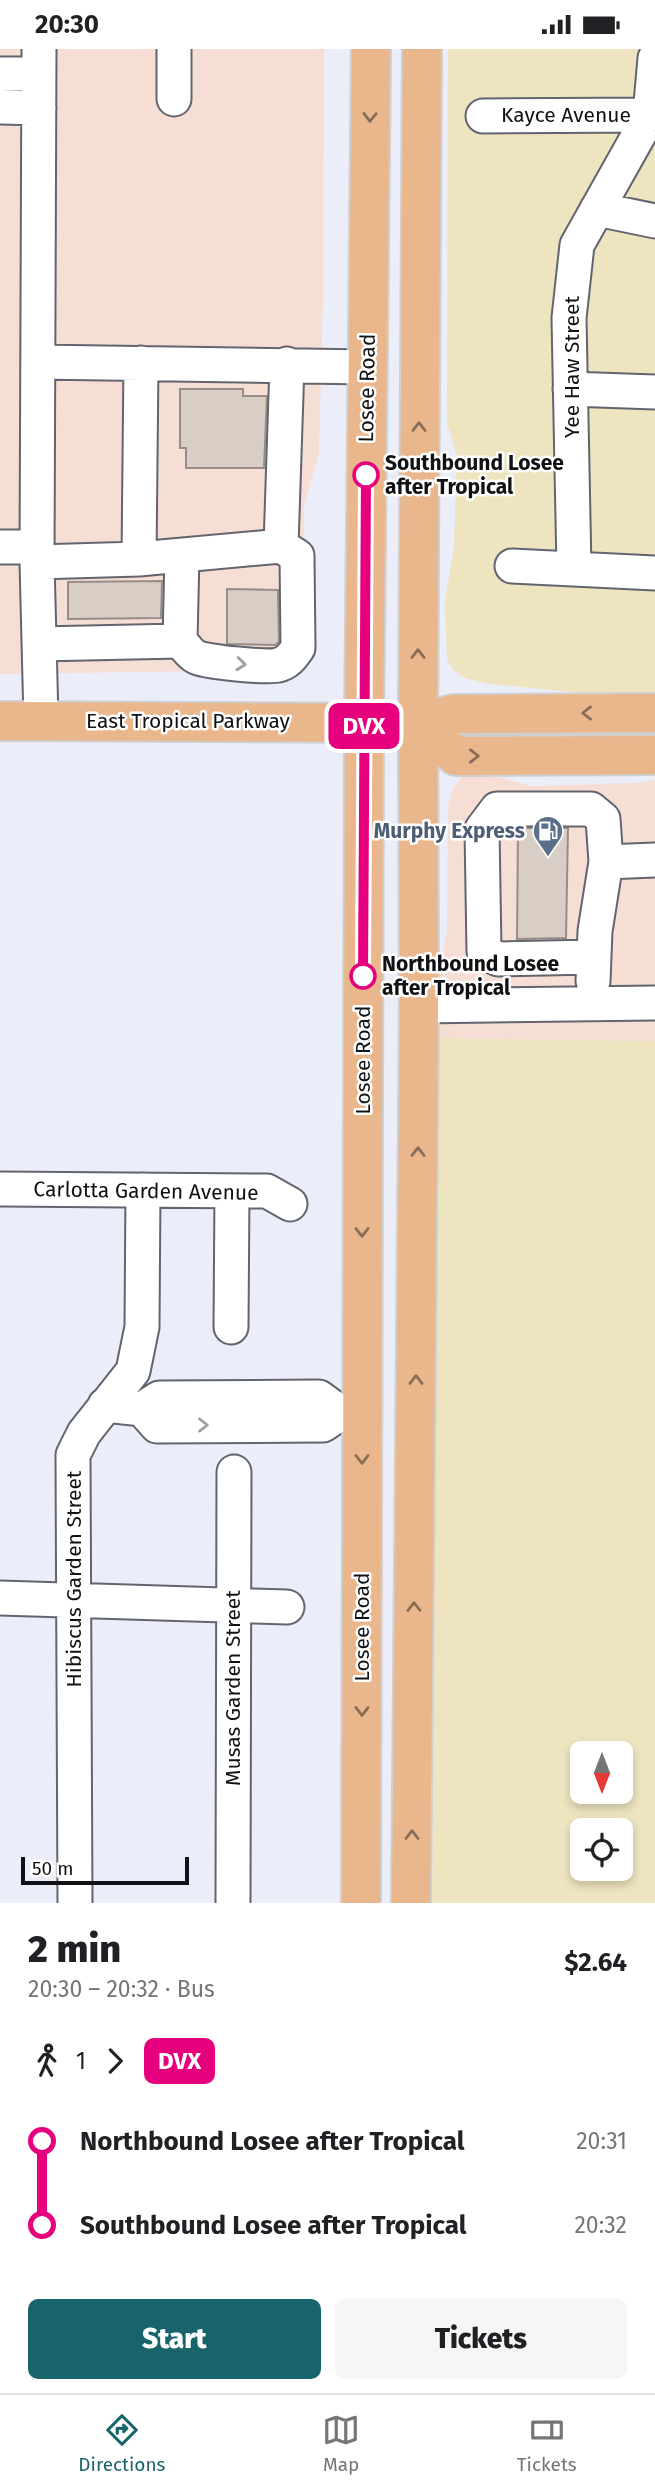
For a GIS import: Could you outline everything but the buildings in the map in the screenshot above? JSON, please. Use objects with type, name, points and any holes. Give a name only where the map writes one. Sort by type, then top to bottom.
[{"type":"main road","name":"Losee Road","points":[[361,1903],[351,1412],[364,723],[371,49]]},
{"type":"main road","points":[[411,1903],[419,1006],[422,49]]},
{"type":"main road","name":"East Tropical Parkway","points":[[0,721],[418,723],[454,714],[655,713]]},
{"type":"main road","points":[[418,723],[456,756],[655,755]]},
{"type":"street","points":[[174,49],[174,99]]},
{"type":"street","name":"Yee Haw Street","points":[[574,569],[569,319],[577,245],[650,115],[655,58]]},
{"type":"street","points":[[0,74],[39,62],[37,554],[41,720]]},
{"type":"street","points":[[0,107],[39,108]]},
{"type":"street","name":"Kayce Avenue","points":[[483,116],[650,115]]},
{"type":"street","points":[[597,209],[655,221]]},
{"type":"street","points":[[38,362],[368,367]]},
{"type":"street","points":[[139,559],[141,363]]},
{"type":"street","points":[[281,546],[287,365]]},
{"type":"street","points":[[570,389],[655,391]]},
{"type":"street","points":[[0,547],[37,554],[139,559],[181,555],[281,546],[297,556],[298,648],[291,658],[269,667],[195,657],[180,641],[181,555]]},
{"type":"street","points":[[512,566],[655,573]]},
{"type":"street","points":[[39,643],[180,641]]},
{"type":"street","points":[[592,1003],[594,957],[595,932],[606,862],[603,819],[590,809],[497,809],[482,829],[484,952],[498,959],[594,957]]},
{"type":"street","points":[[606,862],[655,860]]},
{"type":"street","points":[[419,1006],[655,1003]]},
{"type":"street","name":"Carlotta Garden Avenue","points":[[0,1189],[267,1191],[290,1204]]},
{"type":"street","name":"Hibiscus Garden Street","points":[[75,1903],[73,1455],[84,1433],[133,1371],[142,1327],[143,1191]]},
{"type":"street","points":[[231,1327],[232,1191]]},
{"type":"street","points":[[105,1405],[142,1409],[157,1426],[323,1425],[351,1412]]},
{"type":"street","name":"Musas Garden Street","points":[[233,1472],[233,1903]]},
{"type":"street","points":[[0,1598],[287,1607]]},
{"type":"shaded area","points":[[0,49],[324,49],[319,452],[304,506],[306,651],[276,670],[0,674]]},
{"type":"shaded area","points":[[478,775],[503,778],[531,786],[655,780],[655,1041],[439,1038],[439,970],[447,932],[448,805],[453,788],[462,777]]},
{"type":"sand","points":[[448,49],[655,49],[655,700],[489,684],[465,678],[452,669],[447,658],[445,602],[454,546],[457,455],[447,424]]},
{"type":"sand","points":[[439,1038],[655,1041],[655,1903],[432,1903]]},
{"type":"bus line","name":"DVX","points":[[363,976],[366,475]]},
{"type":"place","name":"Southbound Losee after Tropical","points":[[366,475]]},
{"type":"place","name":"Murphy Express","points":[[548,858]]},
{"type":"place","name":"Northbound Losee after Tropical","points":[[363,976]]}]
